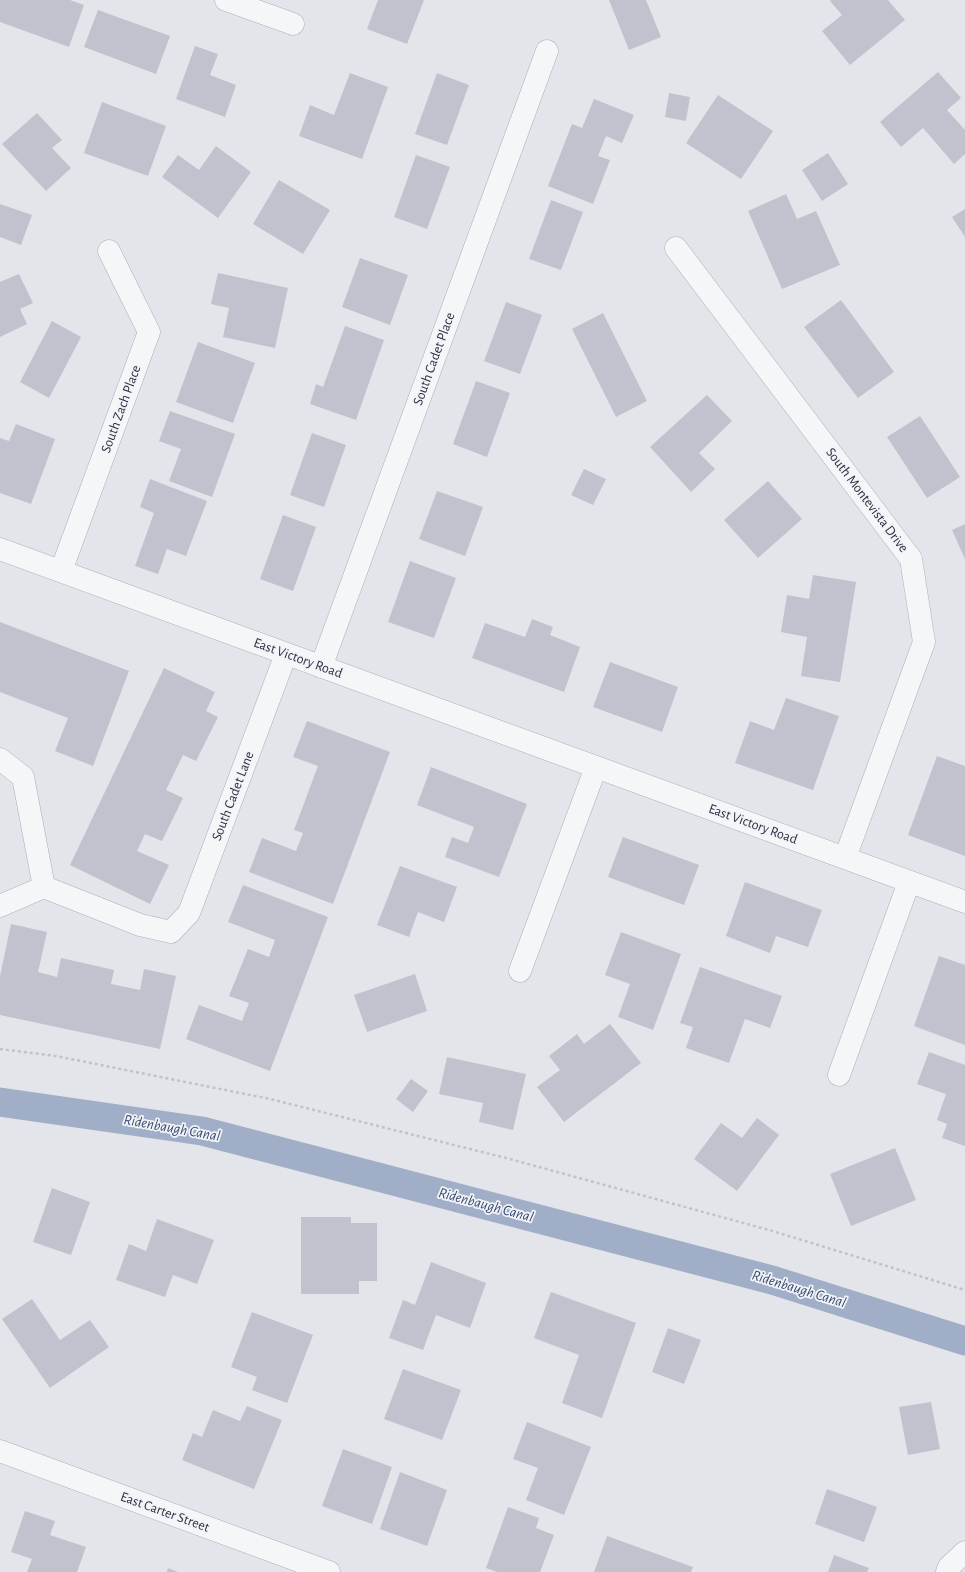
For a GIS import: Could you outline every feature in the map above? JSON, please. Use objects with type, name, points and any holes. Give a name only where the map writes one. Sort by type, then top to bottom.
[{"type":"street","points":[[226,0],[293,24]]},
{"type":"street","name":"South Cadet Place","points":[[321,666],[546,51]]},
{"type":"street","name":"South Montevista Drive","points":[[676,248],[911,559],[924,642],[845,858]]},
{"type":"street","name":"South Zach Place","points":[[61,571],[149,332],[109,251]]},
{"type":"street","name":"East Victory Road","points":[[0,549],[965,902]]},
{"type":"street","name":"South Cadet Lane","points":[[44,887],[140,925],[171,932],[189,913],[286,654]]},
{"type":"street","points":[[0,759],[23,777],[44,887],[0,906]]},
{"type":"street","points":[[520,971],[596,767]]},
{"type":"street","points":[[839,1075],[909,882]]},
{"type":"street","name":"East Carter Street","points":[[0,1451],[299,1567],[329,1572]]},
{"type":"street","points":[[947,1572],[949,1567],[965,1552]]},
{"type":"path","points":[[0,1049],[56,1056],[270,1099],[498,1156],[769,1230],[965,1290]]},
{"type":"building","points":[[0,0],[70,0],[84,5],[69,47],[0,22]]},
{"type":"building","points":[[378,0],[424,0],[407,44],[367,29]]},
{"type":"building","points":[[609,0],[646,0],[661,37],[629,50]]},
{"type":"building","points":[[888,0],[905,20],[850,65],[822,31],[842,15],[830,1]]},
{"type":"building","points":[[98,10],[170,36],[156,74],[84,47]]},
{"type":"building","points":[[195,46],[218,54],[210,75],[236,85],[225,117],[176,99]]},
{"type":"building","points":[[938,72],[961,98],[947,110],[965,130],[965,154],[954,164],[923,128],[901,147],[880,122]]},
{"type":"building","points":[[350,73],[388,87],[362,159],[299,136],[310,105],[334,115]]},
{"type":"building","points":[[437,73],[469,85],[447,145],[415,134]]},
{"type":"building","points":[[669,93],[690,97],[686,121],[665,117]]},
{"type":"building","points":[[718,95],[773,131],[741,179],[686,143]]},
{"type":"building","points":[[594,99],[634,115],[622,143],[606,136],[598,156],[610,160],[593,204],[548,186],[572,124],[582,128]]},
{"type":"building","points":[[102,102],[166,126],[148,176],[84,153]]},
{"type":"building","points":[[37,113],[62,140],[52,148],[71,168],[46,191],[2,144]]},
{"type":"building","points":[[216,146],[251,172],[218,218],[162,177],[178,155],[199,170]]},
{"type":"building","points":[[828,153],[848,184],[822,201],[802,170]]},
{"type":"building","points":[[416,155],[450,167],[427,229],[394,217]]},
{"type":"building","points":[[279,180],[330,210],[303,254],[253,224]]},
{"type":"building","points":[[786,194],[797,219],[816,211],[840,265],[782,289],[748,211]]},
{"type":"building","points":[[551,200],[583,212],[561,270],[529,259]]},
{"type":"building","points":[[0,204],[32,215],[21,245],[0,237]]},
{"type":"building","points":[[965,209],[965,237],[952,217]]},
{"type":"building","points":[[360,258],[408,275],[390,325],[342,307]]},
{"type":"building","points":[[218,273],[288,288],[275,348],[223,337],[229,308],[211,304]]},
{"type":"building","points":[[19,274],[33,303],[20,309],[27,324],[0,337],[0,282]]},
{"type":"building","points":[[841,300],[894,372],[858,398],[804,327]]},
{"type":"building","points":[[506,302],[542,315],[520,374],[484,361]]},
{"type":"building","points":[[603,313],[647,401],[616,417],[572,329]]},
{"type":"building","points":[[52,321],[81,337],[49,398],[20,382]]},
{"type":"building","points":[[345,326],[384,340],[356,420],[310,404],[316,384],[323,387]]},
{"type":"building","points":[[198,342],[255,363],[233,423],[176,402]]},
{"type":"building","points":[[476,381],[510,393],[487,457],[453,444]]},
{"type":"building","points":[[707,395],[732,421],[699,453],[715,469],[691,492],[650,447]]},
{"type":"building","points":[[170,411],[235,434],[212,497],[169,481],[181,449],[159,441]]},
{"type":"building","points":[[920,416],[960,477],[927,498],[887,437]]},
{"type":"building","points":[[16,424],[55,439],[31,504],[0,493],[0,438],[9,441]]},
{"type":"building","points":[[312,433],[346,445],[324,507],[290,495]]},
{"type":"building","points":[[584,469],[606,479],[593,505],[571,495]]},
{"type":"building","points":[[150,479],[207,501],[186,556],[167,549],[158,574],[135,566],[154,513],[140,507]]},
{"type":"building","points":[[768,481],[802,519],[758,558],[724,520]]},
{"type":"building","points":[[437,491],[483,507],[465,556],[419,539]]},
{"type":"building","points":[[283,515],[316,527],[293,591],[260,579]]},
{"type":"building","points":[[965,524],[965,559],[952,530]]},
{"type":"building","points":[[410,561],[456,578],[434,638],[388,622]]},
{"type":"building","points":[[813,575],[856,582],[840,682],[801,676],[807,637],[781,632],[787,595],[809,599]]},
{"type":"building","points":[[532,619],[553,627],[550,635],[580,647],[564,692],[472,658],[485,623],[525,637]]},
{"type":"building","points":[[0,622],[129,671],[93,766],[55,751],[68,718],[0,692]]},
{"type":"building","points":[[610,662],[678,687],[662,732],[593,707]]},
{"type":"building","points":[[164,668],[215,692],[206,711],[218,717],[196,761],[183,755],[166,790],[183,798],[162,841],[145,834],[137,851],[169,865],[150,904],[70,865]]},
{"type":"building","points":[[786,698],[839,716],[813,790],[735,763],[750,721],[774,730]]},
{"type":"building","points":[[307,721],[390,752],[333,904],[249,872],[262,838],[296,851],[303,833],[294,830],[318,766],[293,757]]},
{"type":"building","points":[[937,756],[965,766],[965,856],[908,835]]},
{"type":"building","points":[[431,767],[527,804],[499,877],[445,857],[452,837],[468,843],[474,827],[417,805]]},
{"type":"building","points":[[623,837],[699,865],[684,905],[608,877]]},
{"type":"building","points":[[400,866],[457,887],[444,922],[418,912],[409,937],[377,925]]},
{"type":"building","points":[[745,882],[822,910],[808,947],[776,936],[770,953],[726,936]]},
{"type":"building","points":[[243,885],[328,917],[270,1071],[186,1039],[199,1005],[242,1021],[249,1003],[229,996],[248,949],[269,957],[275,940],[228,922]]},
{"type":"building","points":[[11,924],[47,932],[38,972],[57,977],[61,958],[114,970],[111,984],[140,990],[144,969],[176,976],[160,1049],[0,1015],[0,976]]},
{"type":"building","points":[[621,932],[681,954],[653,1030],[618,1017],[630,984],[605,975]]},
{"type":"building","points":[[939,956],[965,965],[965,1045],[914,1026]]},
{"type":"building","points":[[700,967],[782,996],[770,1028],[745,1019],[729,1063],[686,1048],[693,1027],[680,1023]]},
{"type":"building","points":[[415,974],[427,1011],[367,1032],[354,995]]},
{"type":"building","points":[[610,1024],[641,1063],[564,1122],[537,1087],[560,1070],[549,1056],[577,1034],[584,1044]]},
{"type":"building","points":[[929,1052],[965,1065],[965,1146],[942,1138],[947,1124],[937,1120],[946,1094],[917,1084]]},
{"type":"building","points":[[447,1057],[526,1074],[513,1130],[479,1122],[483,1103],[439,1094]]},
{"type":"building","points":[[411,1079],[428,1091],[413,1112],[396,1099]]},
{"type":"building","points":[[757,1118],[779,1135],[737,1191],[694,1159],[721,1123],[742,1138]]},
{"type":"building","points":[[895,1148],[916,1200],[851,1226],[830,1174]]},
{"type":"building","points":[[52,1188],[90,1202],[71,1255],[33,1242]]},
{"type":"building","points":[[301,1217],[351,1217],[351,1223],[377,1223],[377,1281],[359,1281],[359,1294],[301,1294]]},
{"type":"building","points":[[157,1219],[214,1240],[197,1284],[173,1275],[165,1297],[116,1280],[129,1244],[146,1251]]},
{"type":"building","points":[[431,1262],[486,1283],[470,1328],[436,1315],[423,1350],[389,1338],[403,1300],[415,1305]]},
{"type":"building","points":[[551,1292],[636,1323],[602,1418],[562,1403],[579,1355],[534,1338]]},
{"type":"building","points":[[32,1299],[60,1340],[90,1320],[109,1347],[50,1388],[2,1319]]},
{"type":"building","points":[[252,1312],[313,1335],[287,1403],[252,1390],[257,1377],[231,1367]]},
{"type":"building","points":[[668,1328],[701,1340],[684,1384],[652,1372]]},
{"type":"building","points":[[403,1369],[461,1390],[442,1440],[384,1419]]},
{"type":"building","points":[[931,1402],[940,1449],[908,1455],[899,1407]]},
{"type":"building","points":[[247,1406],[282,1420],[254,1489],[182,1460],[193,1433],[202,1437],[213,1410],[240,1421]]},
{"type":"building","points":[[527,1422],[591,1447],[564,1515],[526,1500],[538,1468],[513,1459]]},
{"type":"building","points":[[343,1449],[392,1467],[372,1524],[322,1506]]},
{"type":"building","points":[[400,1472],[447,1490],[427,1546],[380,1529]]},
{"type":"building","points":[[827,1489],[877,1507],[864,1542],[815,1524]]},
{"type":"building","points":[[508,1507],[539,1518],[536,1528],[554,1535],[540,1572],[497,1572],[486,1568]]},
{"type":"building","points":[[25,1511],[55,1521],[50,1535],[86,1547],[77,1572],[27,1572],[32,1559],[11,1552]]},
{"type":"building","points":[[607,1536],[693,1567],[691,1572],[594,1572]]},
{"type":"building","points":[[834,1555],[869,1568],[867,1572],[828,1572]]},
{"type":"building","points":[[168,1568],[178,1572],[167,1572]]},
{"type":"waterway","name":"Ridenbaugh Canal","points":[[0,1102],[202,1131],[772,1280],[965,1341]]}]
